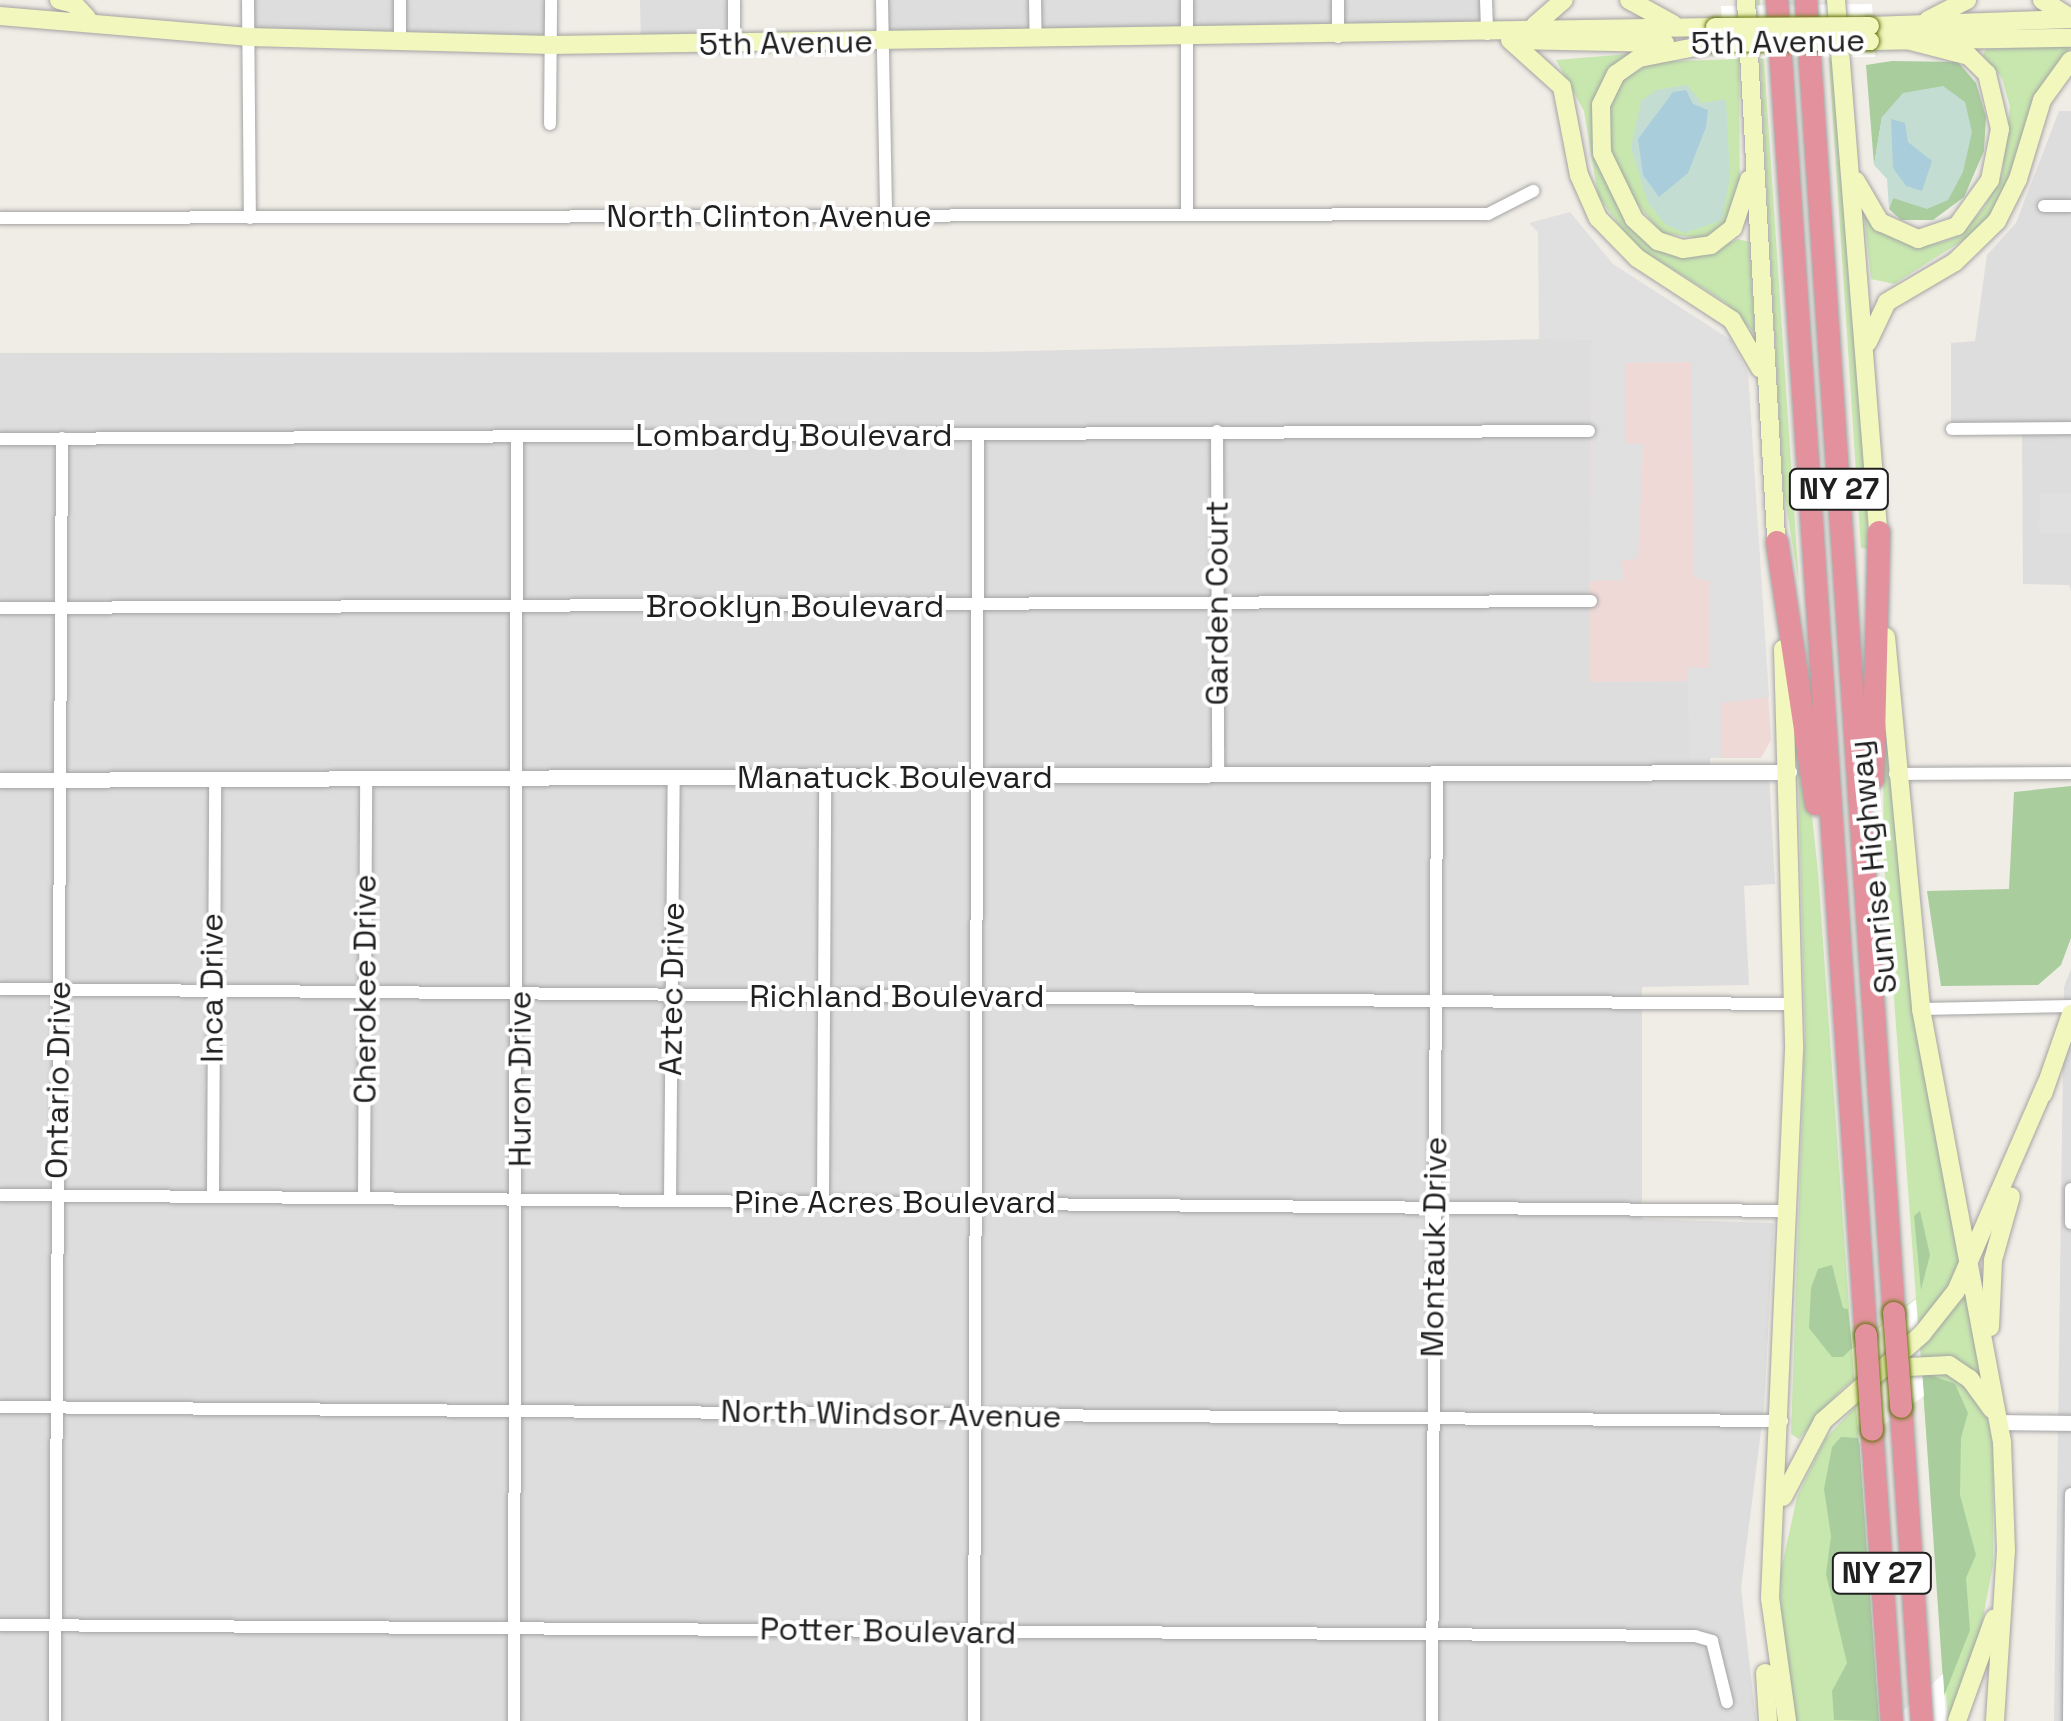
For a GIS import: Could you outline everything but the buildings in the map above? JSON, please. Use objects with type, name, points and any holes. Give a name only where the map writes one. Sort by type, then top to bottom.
[{"type":"highway","name":"Sunrise Highway","points":[[1777,0],[1892,1719]]},
{"type":"highway","name":"Sunrise Highway","points":[[1806,0],[1922,1721]]},
{"type":"highway","points":[[1872,978],[1879,532]]},
{"type":"highway","points":[[1777,542],[1838,926]]},
{"type":"main road","name":"5th Avenue","points":[[59,0],[74,4],[87,18]]},
{"type":"main road","points":[[1534,26],[1564,0]]},
{"type":"main road","points":[[1629,0],[1683,28]]},
{"type":"main road","points":[[1746,0],[1790,772],[1794,1004],[1790,1211],[1768,1721]]},
{"type":"main road","name":"Sunrise Highway","points":[[1836,0],[1866,347],[1895,774],[1920,1008],[2000,1422],[2004,1582],[1995,1721]]},
{"type":"main road","points":[[1910,32],[1967,0]]},
{"type":"main road","points":[[2042,0],[2071,18]]},
{"type":"main road","name":"5th Avenue","points":[[0,16],[71,24],[87,18],[249,37],[551,46],[1487,34],[1534,26],[1683,28],[1716,35]]},
{"type":"main road","name":"5th Avenue","points":[[1487,34],[1510,40],[1870,34],[2071,18]]},
{"type":"main road","name":"5th Avenue","points":[[1910,32],[2071,38]]},
{"type":"main road","points":[[1850,167],[1873,215],[1910,238],[1950,231],[1985,191],[2000,128],[1991,82],[1969,56],[1910,32]]},
{"type":"main road","points":[[1716,35],[1640,58],[1616,74],[1603,96],[1600,128],[1611,182],[1650,235],[1674,247],[1701,248],[1719,241],[1739,221],[1755,145]]},
{"type":"main road","points":[[1510,40],[1562,88],[1578,174],[1598,218],[1636,258],[1732,320],[1766,384]]},
{"type":"main road","points":[[1866,347],[1887,302],[1956,262],[1997,221],[2018,179],[2042,100],[2071,60]]},
{"type":"main road","points":[[1991,1377],[1993,1260],[2071,1014]]},
{"type":"main road","points":[[1774,1530],[1808,1442],[1840,1402],[1942,1313],[1968,1268],[2046,1084]]},
{"type":"main road","points":[[1880,1371],[1919,1362],[1949,1365],[1977,1386],[2000,1422]]},
{"type":"main road","points":[[1957,1721],[2004,1582]]},
{"type":"main road","points":[[1770,1628],[1787,1721]]},
{"type":"street","points":[[248,0],[250,218]]},
{"type":"street","points":[[400,0],[400,44]]},
{"type":"street","points":[[550,124],[551,0]]},
{"type":"street","points":[[734,0],[734,44]]},
{"type":"street","points":[[882,0],[886,216]]},
{"type":"street","points":[[1035,0],[1036,39]]},
{"type":"street","points":[[1186,215],[1188,0]]},
{"type":"street","points":[[1338,0],[1338,36]]},
{"type":"street","points":[[1486,0],[1487,34]]},
{"type":"street","name":"North Clinton Avenue","points":[[0,218],[1488,214],[1533,191]]},
{"type":"street","points":[[2044,206],[2071,206]]},
{"type":"street","points":[[1952,429],[2071,428]]},
{"type":"street","name":"Lombardy Boulevard","points":[[0,438],[1589,430]]},
{"type":"street","name":"Garden Court","points":[[1217,431],[1218,776]]},
{"type":"street","points":[[974,1721],[978,434]]},
{"type":"street","name":"Huron Drive","points":[[514,1721],[520,1200],[517,436]]},
{"type":"street","name":"Ontario Drive","points":[[55,1721],[62,438]]},
{"type":"street","name":"Brooklyn Boulevard","points":[[0,608],[1591,601]]},
{"type":"street","name":"Montauk Drive","points":[[1432,1721],[1438,772]]},
{"type":"street","name":"Manatuck Boulevard","points":[[0,780],[1790,772]]},
{"type":"street","points":[[1895,774],[2071,773]]},
{"type":"street","name":"Inca Drive","points":[[212,1197],[215,778]]},
{"type":"street","name":"Aztec Drive","points":[[670,1200],[674,778]]},
{"type":"street","points":[[823,1201],[824,778]]},
{"type":"street","name":"Cherokee Drive","points":[[364,1198],[366,779]]},
{"type":"street","name":"Richland Boulevard","points":[[0,989],[1794,1004]]},
{"type":"street","points":[[1920,1008],[2071,1006]]},
{"type":"street","points":[[2071,1189],[2071,1224]]},
{"type":"street","name":"Pine Acres Boulevard","points":[[0,1195],[1790,1211]]},
{"type":"street","name":"North Windsor Avenue","points":[[0,1407],[1782,1422]]},
{"type":"street","points":[[2000,1422],[2071,1423]]},
{"type":"street","points":[[2069,1721],[2071,1494]]},
{"type":"street","name":"Potter Boulevard","points":[[0,1624],[1432,1638],[1694,1636],[1712,1641],[1728,1702]]},
{"type":"shaded area","points":[[249,0],[551,0],[551,45],[249,37]]},
{"type":"shaded area","points":[[640,0],[734,0],[734,43],[641,45]]},
{"type":"shaded area","points":[[882,0],[1486,0],[1487,34],[882,41]]},
{"type":"shaded area","points":[[2059,111],[2071,111],[2071,591],[2069,585],[2023,584],[2022,431],[1951,424],[1951,343],[1975,341],[1987,255],[2016,223]]},
{"type":"shaded area","points":[[1570,212],[1613,264],[1731,340],[1748,374],[1769,697],[1721,703],[1722,758],[1689,758],[1688,667],[1709,668],[1710,582],[1694,577],[1691,362],[1625,363],[1626,443],[1643,444],[1638,559],[1622,560],[1623,580],[1590,581],[1591,340],[1539,339],[1538,232],[1529,223]]},
{"type":"shaded area","points":[[1591,338],[1689,681],[1689,758],[1710,758],[1711,772],[1769,772],[1775,884],[1744,886],[1749,985],[1642,987],[1642,1219],[1774,1223],[1764,1408],[1741,1588],[1756,1721],[0,1721],[0,353],[981,352]]},
{"type":"shaded area","points":[[1591,339],[1731,340],[1748,374],[1771,740],[1761,758],[1689,758],[1689,681],[1589,682]]},
{"type":"shaded area","points":[[2040,493],[2071,493],[2071,533],[2039,533]]},
{"type":"shaded area","points":[[2071,969],[2071,1721],[2054,1721],[2064,987]]},
{"type":"green space","points":[[1760,0],[1799,584],[1783,486]]},
{"type":"green space","points":[[1825,0],[1830,0],[1852,324],[1861,324],[1868,549],[1861,548]]},
{"type":"green space","points":[[2071,46],[2036,96],[2001,200],[1979,230],[1894,284],[1871,279],[1864,213],[1886,234],[1914,246],[1939,243],[1959,236],[1984,208],[2002,175],[2010,107],[2002,78],[1983,55],[1986,49]]},
{"type":"green space","points":[[1629,54],[1615,67],[1595,136],[1603,176],[1630,222],[1675,255],[1697,257],[1738,239],[1749,242],[1755,334],[1725,302],[1634,245],[1598,196],[1584,111],[1556,60]]},
{"type":"green space","points":[[1739,59],[1740,210],[1708,240],[1662,233],[1623,187],[1610,145],[1609,110],[1618,82],[1654,62]]},
{"type":"green space","points":[[1892,61],[1958,62],[1976,83],[1986,117],[1984,151],[1964,197],[1933,220],[1901,220],[1889,209],[1893,198],[1908,198],[1882,117],[1874,165],[1866,65]]},
{"type":"green space","points":[[1687,85],[1702,103],[1726,99],[1730,176],[1722,220],[1685,233],[1666,225],[1648,203],[1631,148],[1641,101],[1656,90]]},
{"type":"green space","points":[[1943,86],[1965,102],[1972,132],[1963,172],[1948,200],[1927,209],[1893,198],[1889,209],[1887,179],[1874,165],[1882,117],[1903,93]]},
{"type":"green space","points":[[1882,667],[1903,912],[1960,1264],[1951,1289],[1924,1323],[1840,1391],[1799,1439],[1791,1434],[1805,1034],[1797,729],[1803,730],[1818,872],[1852,1348],[1916,1298],[1884,862]]},
{"type":"green space","points":[[2071,786],[2071,938],[2061,965],[2038,985],[1941,986],[1927,891],[2009,889],[2014,792]]},
{"type":"green space","points":[[1920,1211],[1930,1255],[1921,1290],[1914,1216]]},
{"type":"green space","points":[[1832,1265],[1843,1308],[1848,1309],[1852,1348],[1843,1357],[1832,1357],[1809,1328],[1811,1288],[1818,1269]]},
{"type":"green space","points":[[1968,1297],[1984,1381],[1954,1358],[1905,1360]]},
{"type":"green space","points":[[1921,1364],[1962,1376],[1986,1409],[1993,1448],[1993,1565],[1981,1628],[1948,1721]]},
{"type":"green space","points":[[1922,1372],[1955,1384],[1968,1413],[1961,1438],[1960,1495],[1976,1555],[1966,1578],[1970,1630],[1944,1696]]},
{"type":"green space","points":[[1856,1406],[1879,1721],[1796,1721],[1782,1652],[1780,1575],[1797,1497],[1825,1439]]},
{"type":"green space","points":[[1841,1437],[1859,1438],[1879,1721],[1834,1720],[1832,1691],[1847,1663],[1826,1574],[1831,1536],[1824,1489],[1832,1447]]},
{"type":"water","points":[[1686,90],[1693,104],[1708,110],[1706,127],[1688,173],[1659,197],[1643,175],[1638,139],[1673,92]]},
{"type":"water","points":[[1891,119],[1905,123],[1908,142],[1932,161],[1922,191],[1906,186],[1893,168]]},
{"type":"pier","points":[[1872,4],[1875,57],[1725,59],[1721,6]]},
{"type":"pier","points":[[1916,1299],[1924,1396],[1859,1443],[1852,1349]]},
{"type":"pier","points":[[1943,1674],[1946,1721],[1892,1721]]}]
